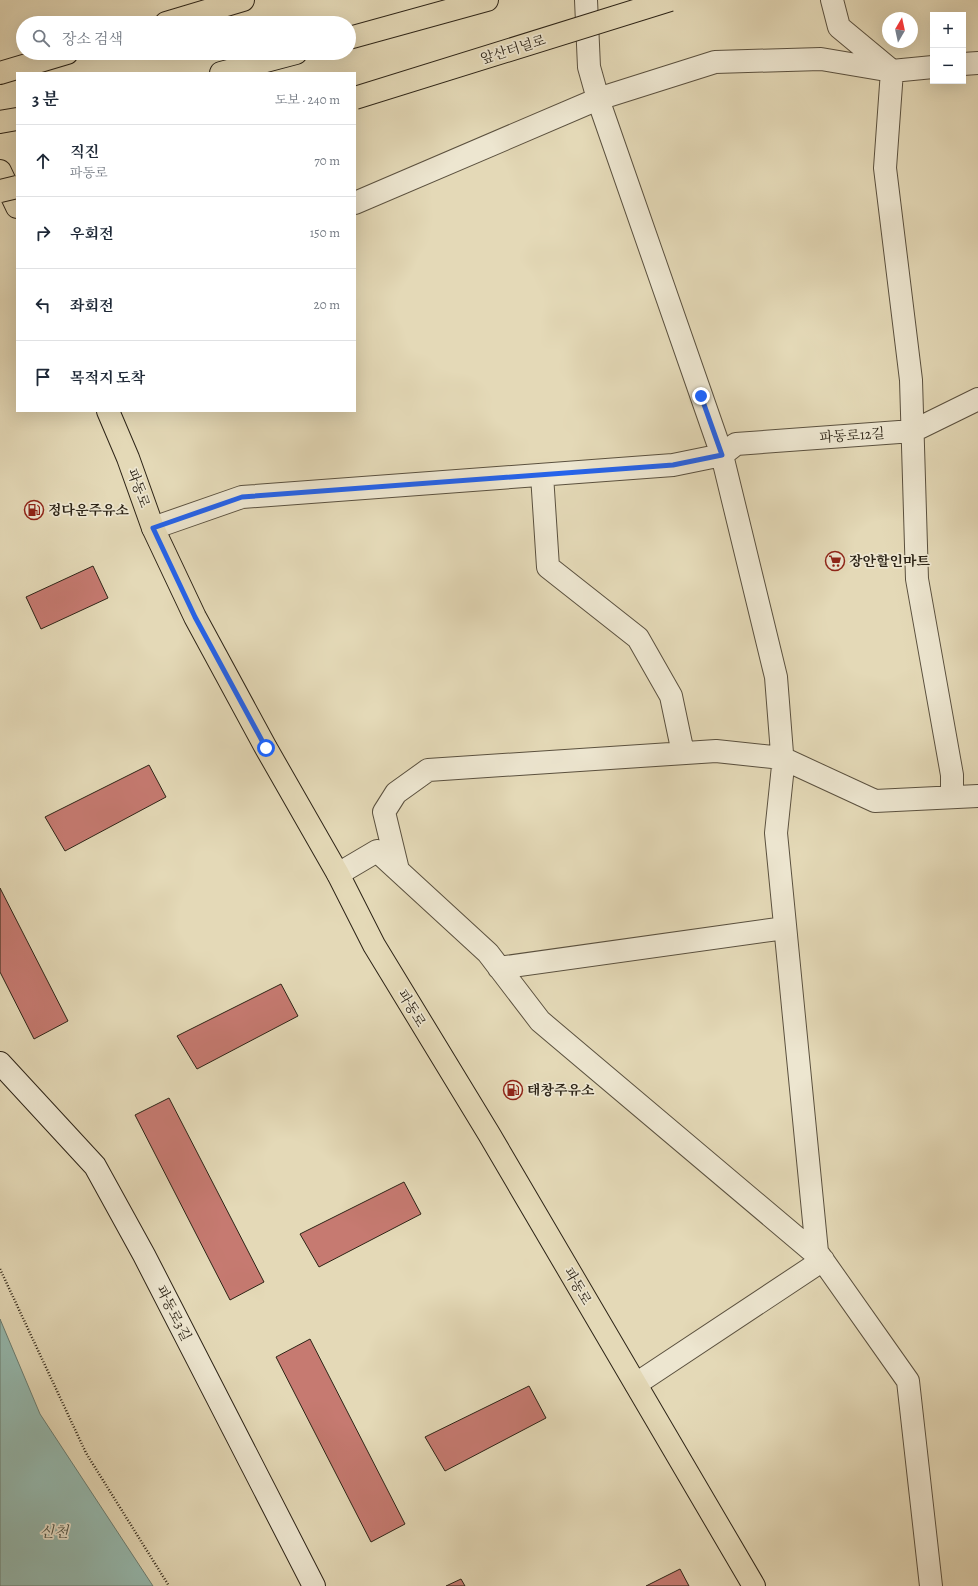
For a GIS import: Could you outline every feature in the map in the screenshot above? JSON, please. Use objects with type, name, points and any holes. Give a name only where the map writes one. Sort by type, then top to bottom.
[{"type":"main road","points":[[188,16],[239,0]]},
{"type":"main road","points":[[356,36],[487,0]]},
{"type":"main road","name":"앞산터널로","points":[[356,98],[670,0]]},
{"type":"main road","points":[[0,73],[44,60]]},
{"type":"main road","points":[[225,72],[270,60]]},
{"type":"main road","points":[[0,122],[16,119]]},
{"type":"main road","points":[[0,171],[16,205]]},
{"type":"main road","points":[[0,191],[16,187]]},
{"type":"main road","name":"파동로","points":[[108,412],[128,458],[153,528],[195,617],[266,748],[338,874],[374,945],[489,1134],[754,1586]]},
{"type":"street","points":[[586,0],[590,67],[598,99],[722,455],[776,677],[782,758],[776,833],[817,1252],[908,1381],[932,1586]]},
{"type":"street","points":[[832,0],[839,27],[892,71]]},
{"type":"street","points":[[356,203],[598,99],[715,62],[821,59],[892,71],[930,67]]},
{"type":"street","points":[[966,64],[978,63]]},
{"type":"street","points":[[892,71],[885,168],[911,380],[917,579],[952,775],[952,797]]},
{"type":"street","name":"파동로12길","points":[[722,455],[736,444],[912,431],[978,398]]},
{"type":"street","points":[[153,528],[242,497],[673,465],[722,455]]},
{"type":"street","points":[[542,475],[548,567],[638,638],[671,696],[683,753]]},
{"type":"street","points":[[398,870],[384,812],[396,793],[428,770],[716,751],[782,758],[876,801],[978,796]]},
{"type":"street","points":[[338,874],[376,851],[488,953],[540,1021],[823,1260]]},
{"type":"street","points":[[499,968],[785,928]]},
{"type":"street","name":"파동로3길","points":[[0,1063],[95,1166],[144,1255],[314,1586]]},
{"type":"street","points":[[636,1384],[823,1260]]},
{"type":"path","points":[[0,1270],[86,1453],[169,1586]]},
{"type":"water","name":"신천","points":[[0,1319],[40,1414],[153,1586],[0,1586]]},
{"type":"building","points":[[93,566],[108,598],[41,629],[26,597]]},
{"type":"building","points":[[149,765],[166,797],[65,851],[45,817]]},
{"type":"building","points":[[0,888],[68,1021],[34,1039],[0,972]]},
{"type":"building","points":[[281,984],[298,1016],[197,1069],[177,1036]]},
{"type":"building","points":[[169,1098],[264,1282],[230,1300],[135,1115]]},
{"type":"building","points":[[404,1182],[421,1214],[319,1267],[300,1234]]},
{"type":"building","points":[[310,1339],[405,1524],[371,1542],[276,1357]]},
{"type":"building","points":[[529,1386],[546,1418],[445,1471],[425,1437]]},
{"type":"building","points":[[680,1569],[689,1586],[646,1586]]},
{"type":"building","points":[[461,1579],[465,1586],[446,1586]]},
{"type":"place","name":"정다운주유소","points":[[34,510]]},
{"type":"place","name":"장안할인마트","points":[[835,561]]},
{"type":"place","name":"태창주유소","points":[[513,1090]]},
{"type":"route","points":[[266,748],[195,617],[153,528],[242,497],[673,465],[722,455],[701,396]]}]
